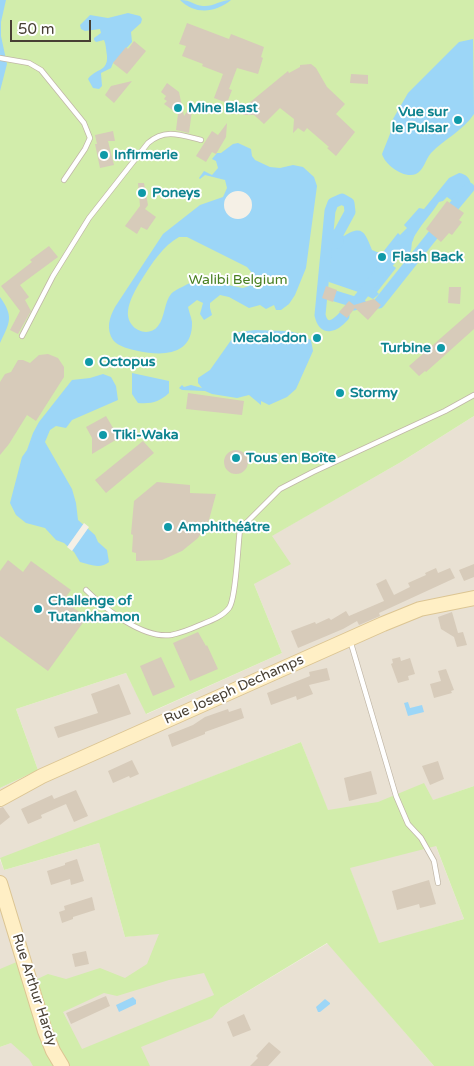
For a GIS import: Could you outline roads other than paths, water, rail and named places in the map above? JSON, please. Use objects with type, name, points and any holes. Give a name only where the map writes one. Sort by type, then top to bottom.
[{"type":"street","name":"Rue Joseph Dechamps","points":[[0,799],[42,776],[350,638],[420,609],[474,598]]},
{"type":"street","name":"Rue Arthur Hardy","points":[[0,883],[45,1031],[53,1051],[62,1066]]},
{"type":"lane","points":[[0,58],[29,63],[41,70],[84,123],[90,138],[81,156],[64,180]]},
{"type":"lane","points":[[22,336],[53,276],[88,218],[148,143],[170,133],[201,140]]},
{"type":"lane","points":[[86,590],[124,621],[157,635],[171,635],[219,616],[230,607],[235,582],[240,529],[280,490],[313,472],[445,411],[474,395]]},
{"type":"lane","points":[[350,638],[396,796],[408,824],[421,838],[434,861],[438,883]]},
{"type":"water","points":[[0,0],[6,0],[1,22],[1,36],[7,64],[0,91]]},
{"type":"water","points":[[180,0],[207,6],[231,0],[212,10],[199,10],[186,5]]},
{"type":"water","points":[[128,13],[140,16],[142,19],[141,23],[131,32],[132,42],[113,63],[111,68],[101,73],[102,86],[99,89],[93,88],[88,79],[106,65],[106,45],[104,40],[96,42],[94,40],[101,33],[100,29],[85,31],[81,29],[80,25],[90,15],[108,18]]},
{"type":"water","points":[[473,39],[474,114],[470,120],[431,153],[419,172],[411,175],[401,173],[387,162],[382,154],[390,134],[393,119],[408,93],[459,42]]},
{"type":"water","points":[[238,143],[251,149],[255,160],[270,167],[280,168],[293,165],[303,167],[314,177],[317,186],[306,268],[295,295],[289,304],[281,310],[276,310],[274,305],[266,309],[260,305],[249,308],[229,297],[220,295],[210,303],[212,315],[204,320],[200,314],[203,303],[197,300],[188,307],[192,322],[191,333],[187,342],[174,351],[147,353],[118,344],[113,340],[109,328],[111,315],[115,307],[163,234],[200,205],[223,197],[227,188],[225,180],[205,175],[199,178],[204,171],[212,175],[218,168],[216,161],[212,159],[217,153],[221,153],[233,144]],"holes":[[[179,237],[187,237],[247,267],[253,274],[253,280],[249,286],[243,288],[194,281],[171,294],[162,318],[154,330],[149,332],[138,330],[130,323],[128,317],[131,299],[135,290],[158,255]]]},
{"type":"water","points":[[459,173],[464,174],[470,180],[471,188],[467,197],[463,200],[459,198],[454,202],[447,197],[439,202],[415,235],[408,254],[406,256],[397,247],[385,260],[396,268],[377,292],[379,294],[373,299],[329,282],[325,274],[319,272],[320,270],[328,270],[330,265],[331,239],[328,238],[330,232],[337,228],[340,229],[339,234],[344,236],[350,232],[362,232],[372,250],[383,252],[398,233],[400,235],[407,228],[404,225],[419,208],[424,209],[449,178]]},
{"type":"water","points":[[0,297],[9,315],[9,320],[0,343]]},
{"type":"water","points":[[255,330],[287,331],[297,333],[311,340],[313,351],[296,389],[287,397],[269,405],[261,401],[261,405],[249,395],[237,398],[179,388],[182,385],[184,387],[191,385],[202,388],[198,383],[198,378],[210,370],[234,336],[239,332]]},
{"type":"water","points":[[132,373],[169,381],[169,393],[155,402],[138,403],[132,394]]},
{"type":"water","points":[[103,374],[111,377],[116,386],[118,400],[72,420],[66,428],[56,426],[50,430],[45,442],[72,489],[78,520],[95,535],[98,542],[107,550],[109,562],[99,566],[80,562],[74,552],[64,543],[56,540],[45,528],[26,523],[16,515],[10,503],[22,457],[39,422],[72,380]]},
{"type":"water","points":[[408,702],[410,708],[422,705],[424,712],[408,716],[404,703]]},
{"type":"water","points":[[133,997],[136,1000],[136,1004],[119,1012],[116,1005]]},
{"type":"water","points":[[325,999],[330,1004],[318,1012],[316,1007]]},
{"type":"waterway","points":[[454,206],[469,188]]},
{"type":"waterway","points":[[338,243],[337,236],[350,212],[349,203],[342,199],[333,203],[330,211],[320,315],[324,324],[330,326],[334,325],[344,316]]},
{"type":"waterway","points":[[379,303],[433,235]]},
{"type":"waterway","points":[[354,305],[408,238]]},
{"type":"waterway","points":[[335,296],[361,304]]},
{"type":"place","name":"Mine Blast","points":[[178,108]]},
{"type":"place","name":"Vue sur le Pulsar","points":[[458,120]]},
{"type":"place","name":"Infirmerie","points":[[104,155]]},
{"type":"place","name":"Poneys","points":[[142,193]]},
{"type":"place","name":"Flash Back","points":[[382,257]]},
{"type":"place","name":"Mecalodon","points":[[317,338]]},
{"type":"place","name":"Turbine","points":[[441,348]]},
{"type":"place","name":"Octopus","points":[[89,362]]},
{"type":"place","name":"Stormy","points":[[340,393]]},
{"type":"place","name":"Tiki-Waka","points":[[103,435]]},
{"type":"place","name":"Tous en Boîte","points":[[236,458]]},
{"type":"place","name":"Amphithéâtre","points":[[168,527]]},
{"type":"place","name":"Challenge of Tutankhamon","points":[[38,609]]},
{"type":"park label","name":"Walibi Belgium","points":[[238,280]]}]
